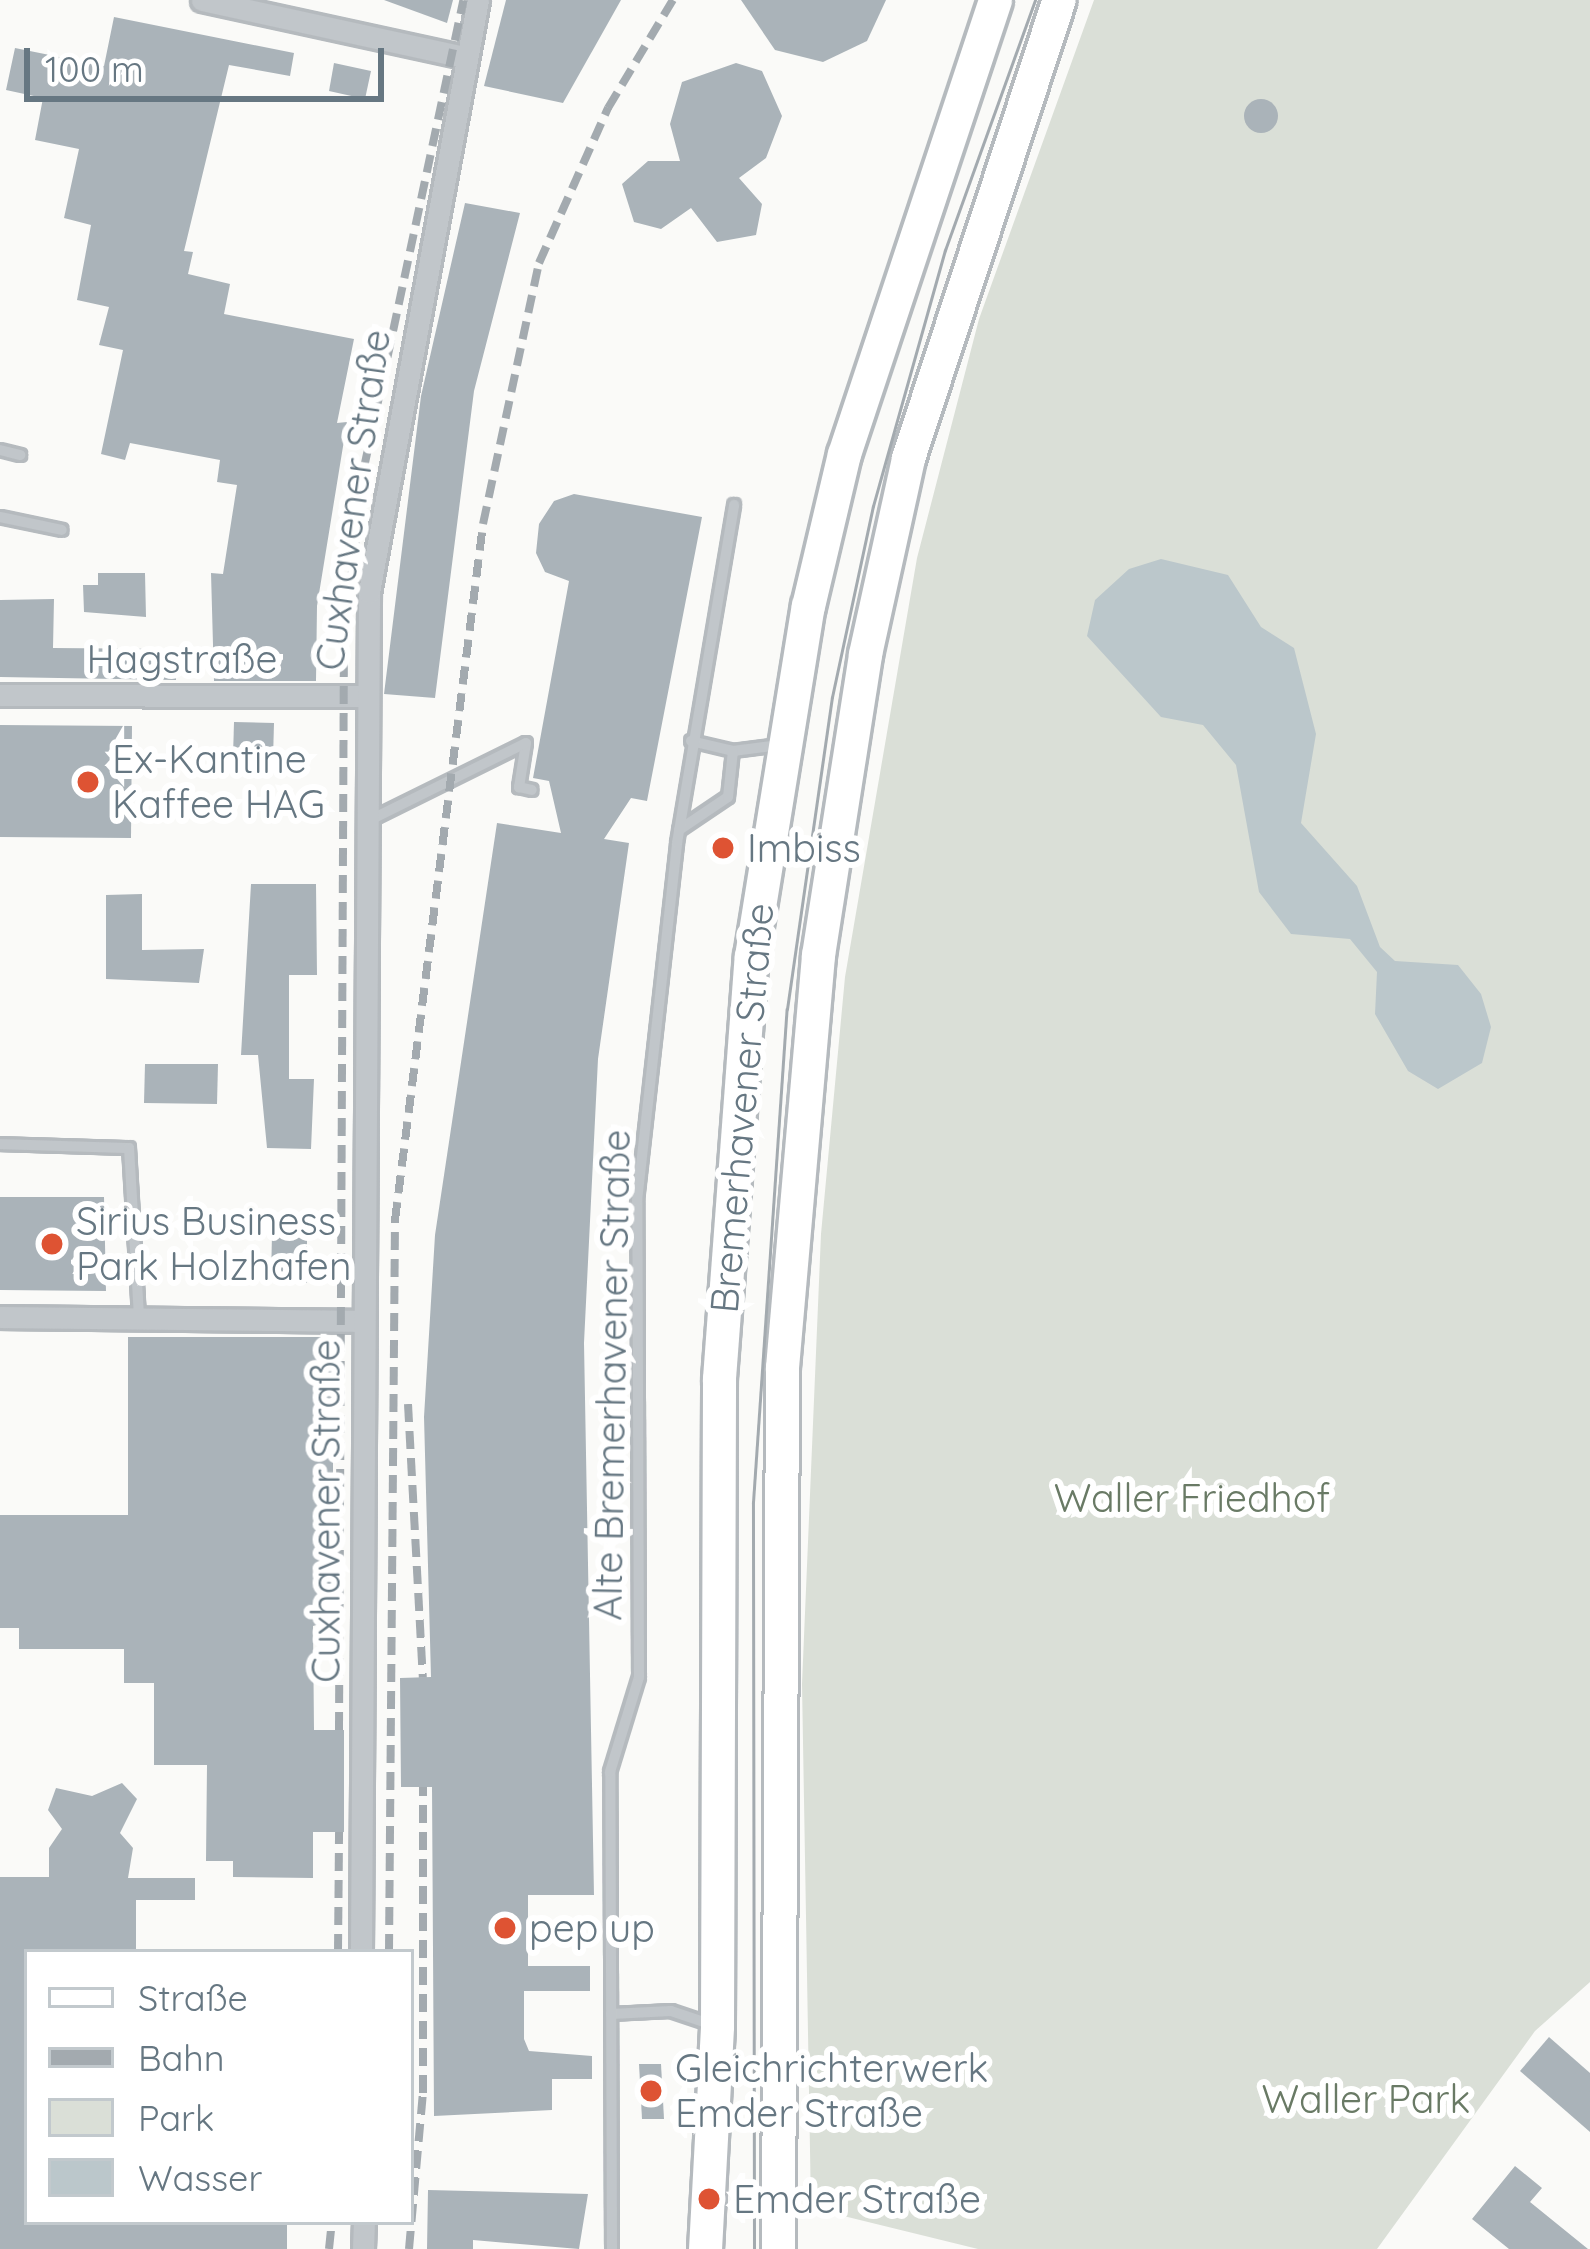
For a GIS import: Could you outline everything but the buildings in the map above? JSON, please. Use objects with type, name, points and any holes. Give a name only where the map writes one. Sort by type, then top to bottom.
[{"type":"main road","name":"Bremerhavener Straße","points":[[705,2249],[717,2026],[719,1378],[751,956],[784,744],[844,454],[995,0]]},
{"type":"main road","name":"Bremerhavener Straße","points":[[778,2249],[780,1414],[818,955],[865,654],[908,458],[1059,0]]},
{"type":"street","name":"Cuxhavener Straße","points":[[361,1949],[363,696],[384,482],[463,57],[478,0]]},
{"type":"street","points":[[215,1],[463,57]]},
{"type":"street","name":"Hagstraße","points":[[0,695],[363,696]]},
{"type":"street","points":[[0,1317],[362,1321]]},
{"type":"lane","points":[[0,450],[20,454]]},
{"type":"lane","name":"Alte Bremerhavener Straße","points":[[611,2249],[610,1772],[639,1677],[637,1201],[679,830],[734,505]]},
{"type":"lane","points":[[0,518],[62,530]]},
{"type":"lane","points":[[692,742],[733,751],[784,744]]},
{"type":"lane","points":[[363,823],[526,743],[519,788],[532,790]]},
{"type":"lane","points":[[679,830],[728,797],[733,751]]},
{"type":"lane","points":[[0,1144],[129,1148],[139,1318]]},
{"type":"lane","points":[[611,2014],[670,2011],[717,2026]]},
{"type":"green space","name":"Waller Friedhof","points":[[1094,0],[1590,0],[1590,1982],[1535,2031],[1377,2249],[978,2249],[811,2208],[802,1684],[821,1234],[845,977],[917,558],[979,319]]},
{"type":"water","points":[[1161,559],[1228,575],[1261,627],[1294,648],[1316,734],[1301,823],[1357,886],[1380,947],[1395,961],[1458,965],[1481,994],[1491,1027],[1482,1063],[1438,1089],[1408,1071],[1375,1014],[1377,972],[1350,939],[1291,934],[1259,892],[1236,765],[1203,725],[1161,717],[1087,636],[1095,600],[1129,569]]},
{"type":"tram line","points":[[754,2249],[753,1502],[787,1009],[832,697],[873,506],[945,250],[1035,0]]},
{"type":"railway","points":[[339,1730],[344,637],[365,463],[463,0]]},
{"type":"railway","points":[[389,1949],[395,1220],[483,524],[539,263],[608,108],[673,0]]},
{"type":"railway","points":[[408,1404],[423,1678]]},
{"type":"railway","points":[[414,2193],[423,2093],[423,1787]]},
{"type":"railway","points":[[338,1949],[339,1832]]},
{"type":"railway","points":[[329,2249],[332,2225]]},
{"type":"railway","points":[[409,2249],[411,2225]]},
{"type":"place","name":"Ex-Kantine Kaffee HAG","points":[[88,782]]},
{"type":"place","name":"Imbiss","points":[[723,848]]},
{"type":"place","name":"Sirius Business Park Holzhafen","points":[[52,1244]]},
{"type":"place","name":"pep up","points":[[505,1928]]},
{"type":"place","name":"Gleichrichterwerk Emder Straße","points":[[651,2091]]},
{"type":"place","name":"Emder Straße","points":[[709,2199]]},
{"type":"park label","name":"Waller Park","points":[[1366,2099]]}]
